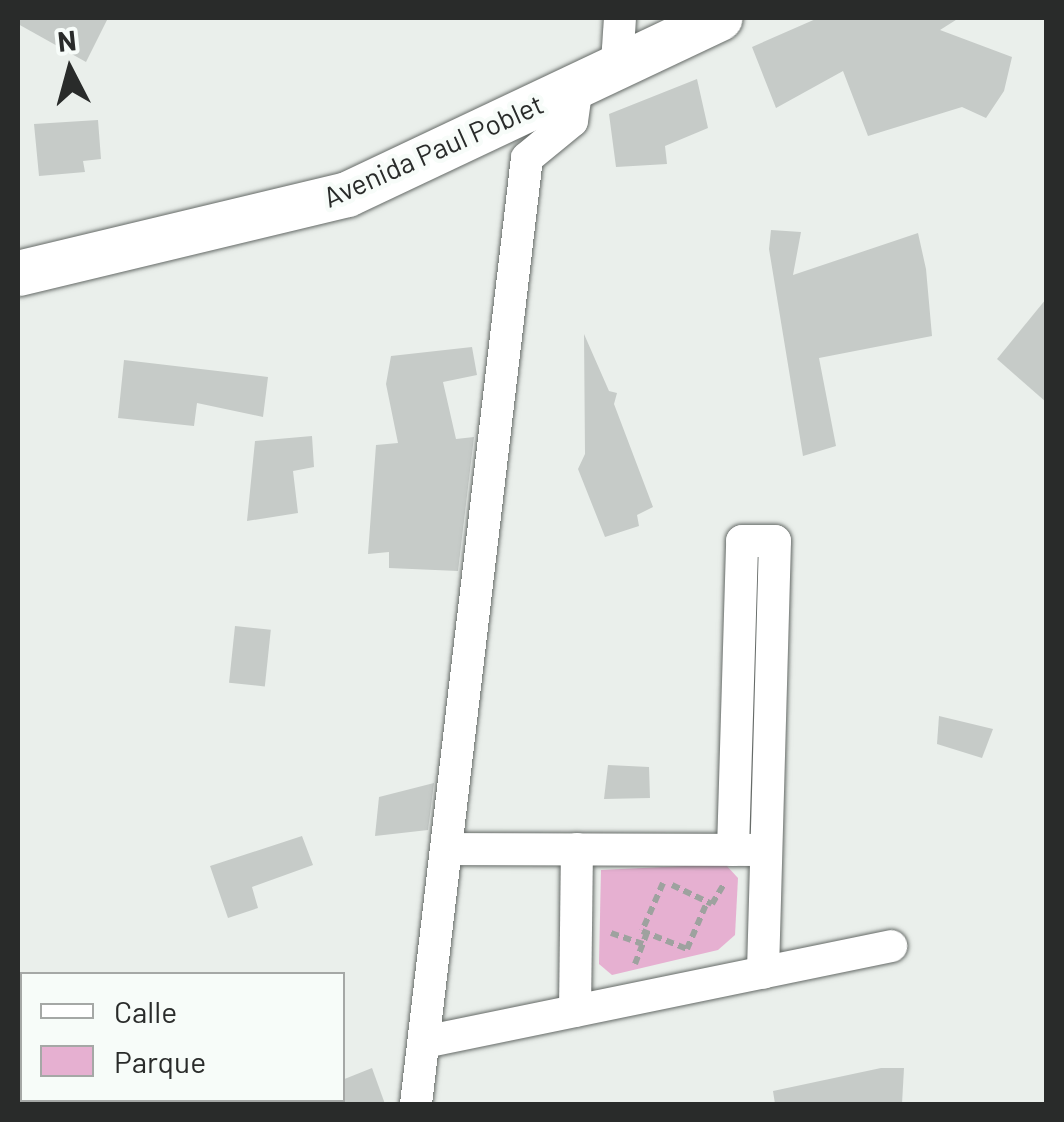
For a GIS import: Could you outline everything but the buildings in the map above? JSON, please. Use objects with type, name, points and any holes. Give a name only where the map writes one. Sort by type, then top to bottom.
[{"type":"main road","name":"Avenida Paul Poblet","points":[[18,273],[347,194],[718,18]]},
{"type":"street","points":[[617,63],[620,18]]},
{"type":"street","points":[[416,1104],[527,158],[572,121],[577,84]]},
{"type":"street","points":[[734,864],[742,541],[774,542],[764,973]]},
{"type":"street","points":[[446,850],[576,849],[734,864],[766,850]]},
{"type":"street","points":[[575,1011],[576,849]]},
{"type":"street","points":[[424,1042],[892,946]]},
{"type":"path","points":[[734,864],[735,897]]},
{"type":"path","points":[[664,882],[642,931],[687,949],[707,902]]},
{"type":"path","points":[[601,946],[601,929],[643,944]]},
{"type":"path","points":[[634,968],[647,933]]},
{"type":"path","points":[[684,956],[700,953]]},
{"type":"path","points":[[623,971],[650,964]]},
{"type":"green space","points":[[725,864],[738,878],[735,935],[718,950],[612,975],[599,964],[601,870]]}]
